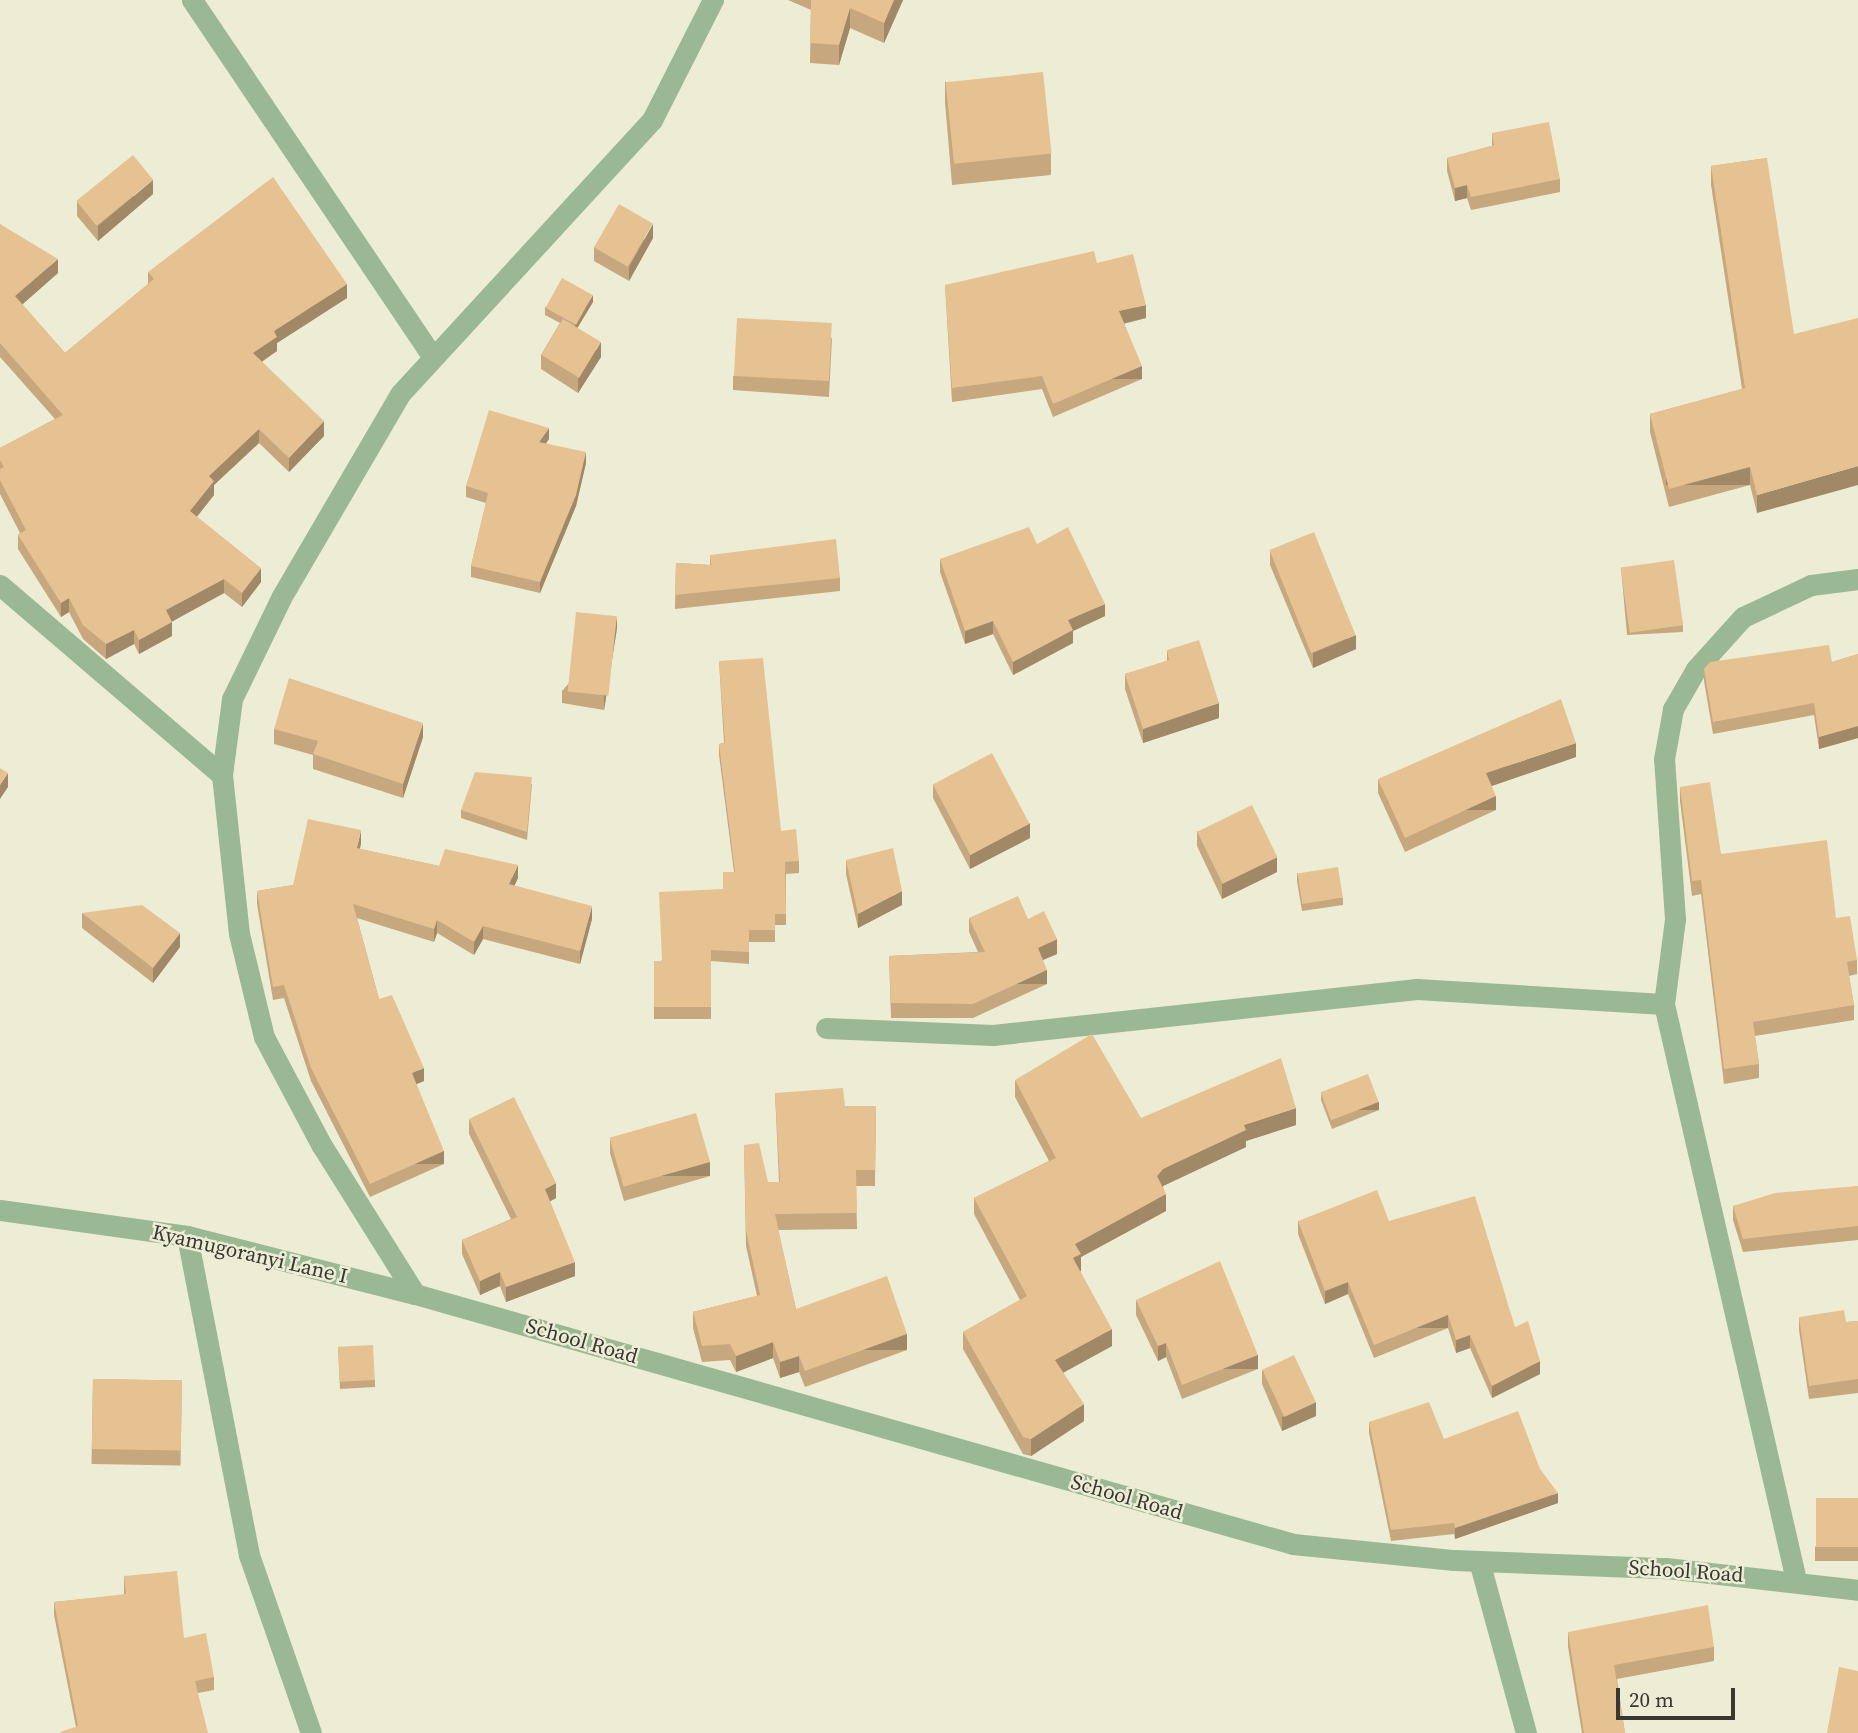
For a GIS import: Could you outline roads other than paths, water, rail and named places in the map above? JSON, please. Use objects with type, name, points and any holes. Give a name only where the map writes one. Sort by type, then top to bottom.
[{"type":"street","points":[[192,0],[433,357]]},
{"type":"street","points":[[415,1294],[322,1146],[264,1037],[239,934],[222,775],[232,699],[282,596],[400,394],[652,120],[713,0]]},
{"type":"street","points":[[1796,1580],[1664,1004],[1675,919],[1664,759],[1673,709],[1696,669],[1743,617],[1811,585],[1858,579]]},
{"type":"street","points":[[0,585],[222,775]]},
{"type":"street","points":[[826,1028],[993,1035],[1417,989],[1664,1004]]},
{"type":"street","name":"Kyamugoranyi Lane I","points":[[0,1210],[187,1236],[415,1294]]},
{"type":"street","points":[[187,1236],[249,1555],[311,1733]]},
{"type":"street","name":"School Road","points":[[415,1294],[1293,1544],[1479,1561],[1796,1580],[1858,1590]]},
{"type":"street","points":[[1479,1561],[1527,1733]]}]
